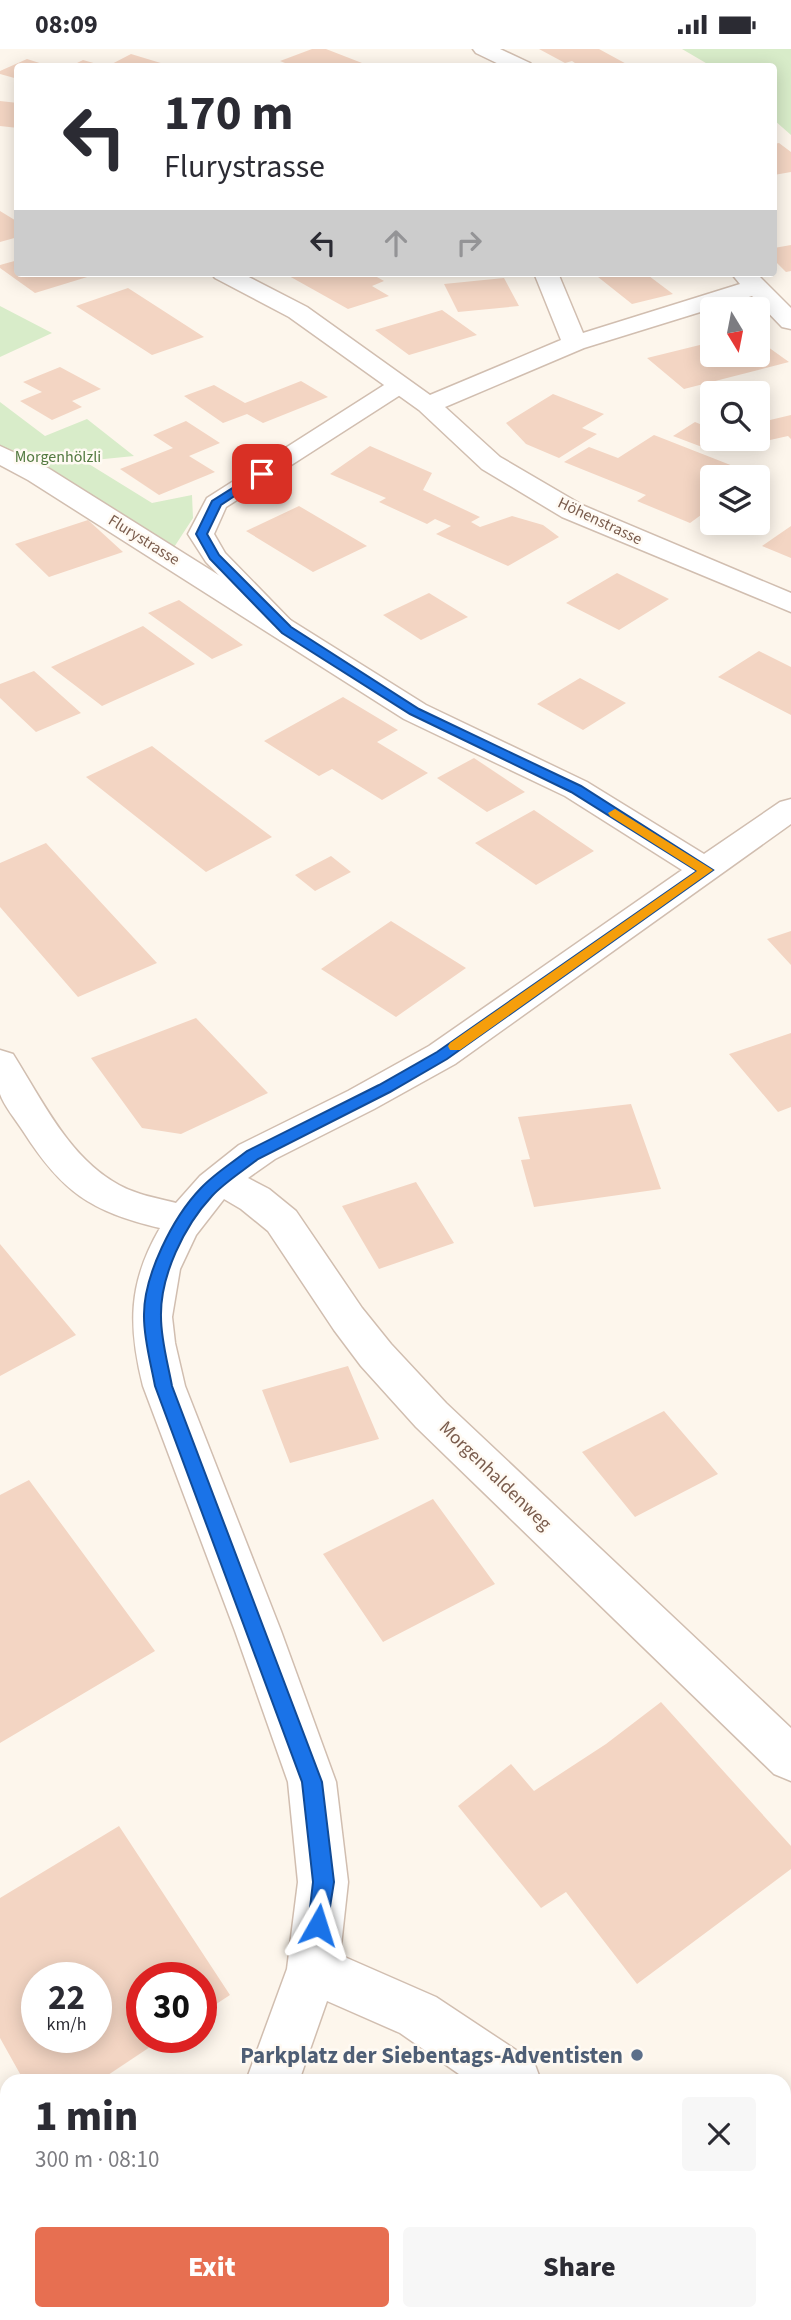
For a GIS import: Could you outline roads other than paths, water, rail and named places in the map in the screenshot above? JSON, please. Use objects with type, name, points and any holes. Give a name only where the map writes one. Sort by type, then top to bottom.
[{"type":"street","points":[[483,49],[514,63]]},
{"type":"street","name":"Höhenstrasse","points":[[231,277],[298,312],[428,405],[491,463],[572,511],[791,603]]},
{"type":"street","points":[[547,277],[575,343]]},
{"type":"street","points":[[428,405],[575,343],[749,280],[791,322]]},
{"type":"street","name":"Flurystrasse","points":[[0,454],[38,474],[415,712],[576,789],[706,870]]},
{"type":"street","points":[[275,2074],[313,1969],[323,1882],[312,1782],[164,1386],[154,1349],[152,1315],[156,1281],[185,1220],[220,1179],[253,1155],[384,1089],[442,1055],[791,809]]},
{"type":"street","points":[[0,1063],[57,1151],[82,1178],[102,1193],[127,1205],[185,1220]]},
{"type":"street","name":"Morgenhaldenweg","points":[[220,1179],[254,1199],[282,1221],[369,1346],[431,1415],[791,1759]]},
{"type":"street","points":[[313,1969],[418,2015],[505,2074]]},
{"type":"lane","name":"Flurystrasse","points":[[287,630],[215,557],[201,534],[216,503],[400,385]]},
{"type":"place","name":"Parkplatz der Siebentags-Adventisten","points":[[637,2055]]},
{"type":"park label","name":"Morgenhölzli","points":[[58,457]]}]
